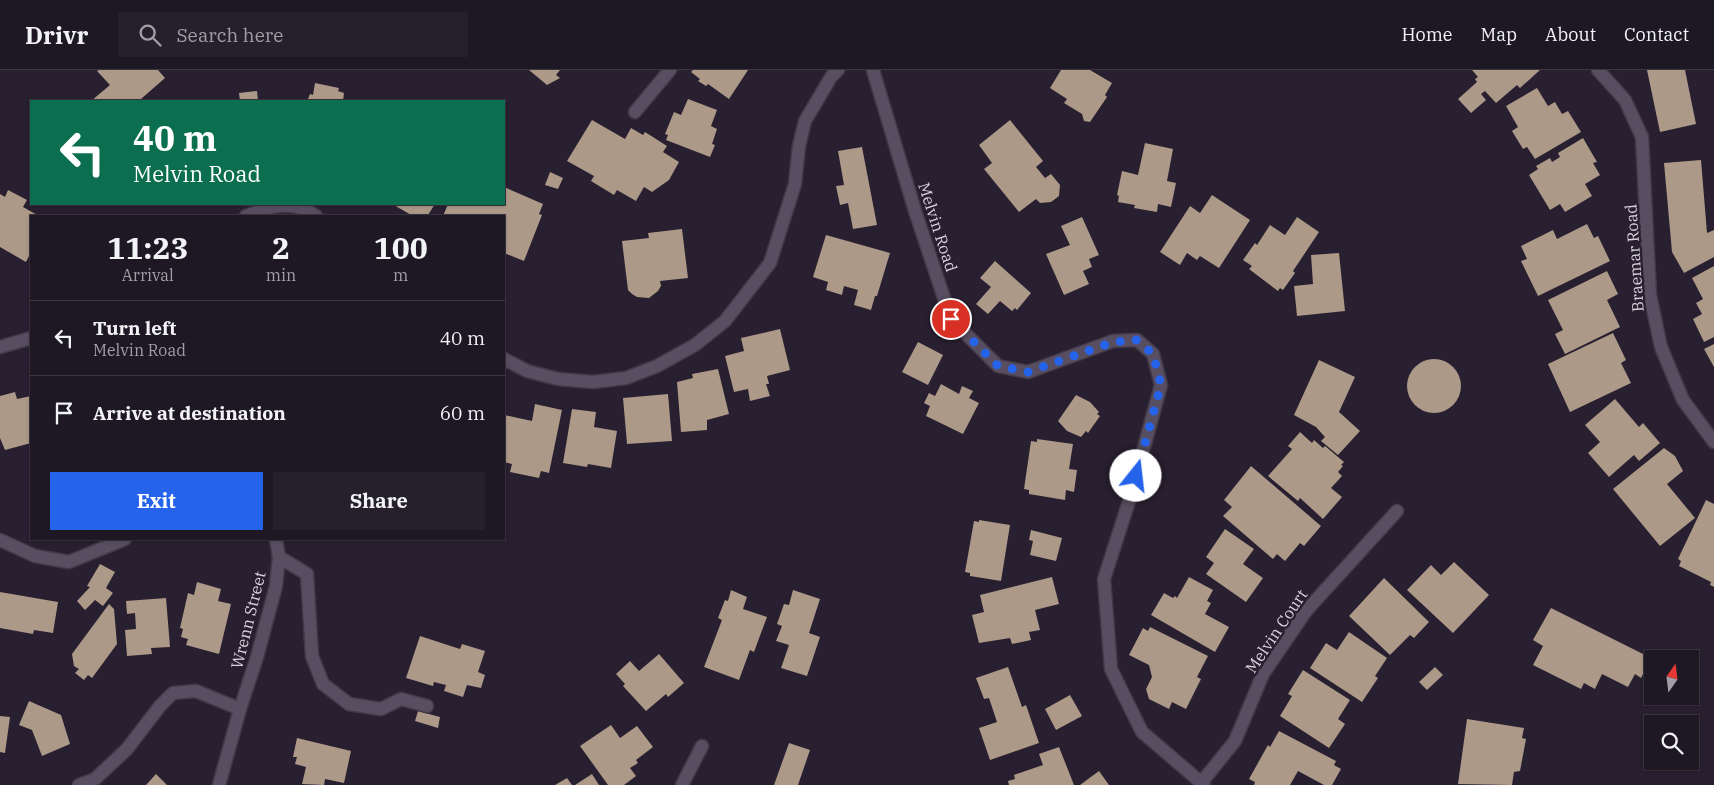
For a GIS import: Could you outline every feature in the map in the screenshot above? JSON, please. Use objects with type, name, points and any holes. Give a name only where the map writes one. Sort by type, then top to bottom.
[{"type":"street","points":[[635,112],[670,70]]},
{"type":"street","points":[[505,360],[527,371],[558,379],[593,382],[626,378],[657,366],[695,345],[726,322],[770,263],[795,184],[799,146],[805,121],[830,77],[838,70]]},
{"type":"street","name":"Melvin Road","points":[[873,70],[915,211],[951,319],[998,366],[1028,372],[1113,342],[1137,340],[1153,354],[1161,385],[1131,494],[1104,579],[1111,669],[1142,732],[1202,784]]},
{"type":"street","name":"Braemar Road","points":[[1598,70],[1625,100],[1642,137],[1650,294],[1661,348],[1683,400],[1714,442]]},
{"type":"street","points":[[248,215],[265,208],[280,205]]},
{"type":"street","points":[[289,205],[308,210],[315,215]]},
{"type":"street","points":[[0,347],[30,338]]},
{"type":"street","name":"Melvin Court","points":[[1202,784],[1235,741],[1263,674],[1306,611],[1397,511]]},
{"type":"street","points":[[0,540],[35,556],[69,562],[123,540]]},
{"type":"street","name":"Wrenn Street","points":[[219,785],[240,709],[258,658],[276,586],[279,557],[276,540]]},
{"type":"street","points":[[279,557],[306,574],[312,656],[323,684],[349,704],[380,709],[402,699],[427,706]]},
{"type":"street","points":[[79,785],[94,778],[127,749],[160,706],[173,693],[196,691],[240,709]]},
{"type":"street","points":[[682,785],[702,746]]},
{"type":"building","points":[[158,70],[165,78],[142,100],[92,100],[110,85],[97,71]]},
{"type":"building","points":[[529,70],[560,70],[556,75],[560,78],[547,85]]},
{"type":"building","points":[[693,70],[748,70],[729,99],[708,84],[706,86],[698,81],[700,79],[691,72]]},
{"type":"building","points":[[1061,70],[1090,70],[1112,83],[1105,95],[1107,97],[1090,122],[1084,121],[1082,114],[1064,103],[1067,99],[1050,88]]},
{"type":"building","points":[[1472,70],[1540,70],[1520,88],[1517,85],[1496,103],[1485,91],[1481,94],[1486,100],[1471,113],[1458,99],[1477,82],[1475,79],[1478,77]]},
{"type":"building","points":[[1647,70],[1685,70],[1696,124],[1660,132]]},
{"type":"building","points":[[315,83],[339,88],[338,91],[344,93],[343,100],[304,100],[308,99],[310,94],[313,95]]},
{"type":"building","points":[[1537,88],[1548,106],[1555,102],[1562,114],[1568,111],[1581,132],[1535,159],[1527,147],[1523,149],[1512,131],[1518,127],[1506,106]]},
{"type":"building","points":[[257,91],[258,100],[240,100],[239,93]]},
{"type":"building","points":[[688,99],[717,110],[711,126],[717,129],[712,144],[715,145],[710,157],[666,140],[668,135],[665,134],[674,112],[681,115]]},
{"type":"building","points":[[592,120],[625,139],[631,128],[643,135],[645,132],[667,146],[663,152],[679,162],[669,180],[652,192],[644,187],[636,201],[617,190],[614,195],[591,181],[594,176],[567,161]]},
{"type":"building","points":[[1010,120],[1043,161],[1036,167],[1045,178],[1051,174],[1060,185],[1059,196],[1051,202],[1040,203],[1036,199],[1019,212],[984,169],[992,163],[979,145]]},
{"type":"building","points":[[1583,138],[1597,162],[1593,163],[1600,175],[1585,184],[1592,196],[1565,212],[1560,204],[1550,210],[1529,175],[1538,169],[1536,166],[1550,158],[1552,162],[1560,157],[1558,153]]},
{"type":"building","points":[[1145,143],[1173,149],[1167,181],[1176,183],[1171,207],[1158,204],[1157,212],[1134,208],[1135,205],[1118,202],[1119,196],[1117,195],[1122,171],[1138,175]]},
{"type":"building","points":[[862,147],[877,225],[853,229],[848,203],[840,205],[836,186],[844,185],[838,151]]},
{"type":"building","points":[[1701,160],[1707,233],[1714,230],[1714,257],[1684,273],[1672,252],[1664,163]]},
{"type":"building","points":[[550,172],[563,178],[558,189],[545,185]]},
{"type":"building","points":[[505,187],[543,204],[539,214],[542,215],[524,261],[505,253],[505,215],[443,215],[448,205],[505,205]]},
{"type":"building","points":[[8,190],[27,200],[23,207],[37,215],[30,215],[30,254],[26,262],[0,247],[0,194],[5,197]]},
{"type":"building","points":[[1212,195],[1250,220],[1219,268],[1200,256],[1197,260],[1187,253],[1180,265],[1160,252],[1190,206],[1200,213]]},
{"type":"building","points":[[394,205],[434,205],[428,215],[411,215]]},
{"type":"building","points":[[1082,217],[1099,255],[1089,259],[1092,267],[1083,271],[1089,284],[1064,295],[1046,254],[1070,245],[1061,226]]},
{"type":"building","points":[[1297,217],[1319,232],[1293,271],[1295,273],[1283,290],[1280,288],[1278,291],[1249,269],[1252,266],[1243,260],[1255,243],[1257,245],[1270,225],[1285,235]]},
{"type":"building","points":[[1587,224],[1594,238],[1598,236],[1610,261],[1538,296],[1521,261],[1527,259],[1521,246],[1553,230],[1557,239]]},
{"type":"building","points":[[682,229],[688,278],[660,281],[661,286],[658,291],[649,298],[637,297],[632,294],[628,290],[622,241],[649,238],[648,233]]},
{"type":"building","points":[[826,235],[890,253],[871,310],[854,305],[858,290],[844,286],[842,295],[826,290],[828,282],[813,277]]},
{"type":"building","points":[[1339,253],[1345,311],[1297,316],[1294,286],[1313,284],[1311,255]]},
{"type":"building","points":[[995,261],[1031,293],[1017,310],[1015,308],[1012,311],[1000,301],[988,314],[976,304],[991,287],[980,278]]},
{"type":"building","points":[[1714,266],[1714,337],[1704,342],[1693,319],[1702,314],[1696,303],[1703,299],[1692,278]]},
{"type":"building","points":[[1607,271],[1618,294],[1607,300],[1620,327],[1565,354],[1555,334],[1563,330],[1548,300]]},
{"type":"building","points":[[780,329],[790,370],[767,376],[769,384],[766,384],[770,396],[750,401],[748,389],[734,392],[725,356],[744,351],[741,338]]},
{"type":"building","points":[[1613,333],[1626,360],[1621,363],[1631,383],[1570,412],[1548,364]]},
{"type":"building","points":[[918,342],[943,355],[928,385],[902,372]]},
{"type":"building","points":[[1714,344],[1714,367],[1704,349]]},
{"type":"building","points":[[1434,359],[1444,361],[1453,367],[1459,376],[1461,386],[1459,396],[1453,405],[1444,411],[1434,413],[1424,411],[1415,405],[1409,396],[1407,386],[1409,376],[1415,367],[1424,361]]},
{"type":"building","points":[[1319,360],[1355,377],[1339,412],[1360,431],[1338,455],[1321,441],[1325,437],[1316,427],[1294,415]]},
{"type":"building","points":[[718,369],[729,414],[707,420],[707,430],[681,432],[677,382],[693,378],[692,374]]},
{"type":"building","points":[[941,384],[959,394],[962,386],[973,391],[969,398],[979,403],[963,434],[926,416],[930,406],[924,403],[929,393],[935,396]]},
{"type":"building","points":[[15,392],[17,399],[30,396],[30,443],[5,450],[0,438],[0,396]]},
{"type":"building","points":[[668,394],[672,441],[627,444],[623,398]]},
{"type":"building","points":[[1076,395],[1090,402],[1099,412],[1097,414],[1100,416],[1088,433],[1086,431],[1081,437],[1067,431],[1058,421]]},
{"type":"building","points":[[1615,399],[1639,427],[1643,423],[1660,443],[1639,461],[1634,455],[1609,477],[1588,453],[1600,442],[1585,425]]},
{"type":"building","points":[[535,404],[562,410],[549,473],[541,471],[539,478],[510,472],[512,464],[505,462],[505,415],[532,421]]},
{"type":"building","points":[[572,409],[596,412],[594,427],[617,431],[611,468],[588,464],[587,467],[563,463]]},
{"type":"building","points":[[1300,432],[1312,443],[1314,440],[1323,448],[1325,446],[1344,462],[1338,472],[1342,476],[1331,488],[1342,497],[1323,519],[1300,498],[1298,501],[1268,476],[1292,449],[1288,446]]},
{"type":"building","points":[[1037,439],[1073,444],[1069,469],[1077,470],[1074,492],[1066,490],[1065,500],[1029,494],[1029,490],[1024,489],[1031,441],[1037,442]]},
{"type":"building","points":[[1664,448],[1675,456],[1683,471],[1667,484],[1695,518],[1660,546],[1613,489]]},
{"type":"building","points":[[1251,466],[1321,526],[1304,546],[1300,543],[1285,561],[1277,554],[1273,559],[1223,516],[1232,507],[1224,500]]},
{"type":"building","points":[[1706,500],[1714,504],[1714,587],[1710,585],[1711,582],[1679,566],[1681,561],[1678,559]]},
{"type":"building","points":[[979,520],[1010,525],[1001,581],[970,576],[970,573],[965,572],[974,521],[979,522]]},
{"type":"building","points":[[1225,529],[1254,549],[1243,564],[1263,578],[1246,602],[1206,574],[1214,563],[1206,557]]},
{"type":"building","points":[[1031,530],[1062,538],[1056,561],[1030,555],[1033,541],[1029,540]]},
{"type":"building","points":[[1454,562],[1489,595],[1453,633],[1407,590],[1431,565],[1441,575]]},
{"type":"building","points":[[100,564],[115,572],[106,588],[113,593],[103,606],[95,600],[85,610],[77,601],[90,587],[87,586]]},
{"type":"building","points":[[1052,577],[1059,604],[1035,610],[1040,630],[1029,632],[1031,640],[1012,644],[1010,638],[979,643],[972,615],[984,612],[980,595]]},
{"type":"building","points":[[1189,577],[1213,590],[1207,601],[1211,603],[1205,614],[1229,627],[1215,652],[1151,615],[1164,593],[1177,598]]},
{"type":"building","points":[[1384,578],[1429,622],[1414,638],[1410,635],[1390,655],[1349,616]]},
{"type":"building","points":[[197,582],[221,589],[218,601],[231,604],[219,654],[186,645],[188,639],[181,637],[183,629],[180,628],[188,593],[194,595]]},
{"type":"building","points":[[731,590],[747,597],[743,609],[767,617],[754,652],[750,650],[739,680],[704,667],[722,620],[718,618],[725,600],[728,601]]},
{"type":"building","points":[[793,590],[820,599],[809,633],[820,637],[807,676],[781,668],[789,645],[776,641],[782,626],[777,624],[784,604],[789,605]]},
{"type":"building","points":[[0,592],[58,602],[53,633],[34,630],[33,634],[0,628]]},
{"type":"building","points":[[166,598],[170,647],[151,648],[152,654],[127,656],[125,630],[136,629],[135,613],[127,614],[126,601]]},
{"type":"building","points":[[109,604],[114,609],[117,644],[92,678],[88,675],[84,680],[75,673],[79,669],[74,666],[72,654]]},
{"type":"building","points":[[1551,608],[1644,654],[1644,672],[1641,678],[1635,674],[1628,687],[1602,674],[1595,689],[1584,683],[1581,689],[1533,665],[1543,646],[1533,640]]},
{"type":"building","points":[[1150,627],[1208,656],[1197,677],[1201,679],[1186,709],[1172,702],[1169,709],[1149,699],[1146,689],[1152,677],[1149,665],[1129,655],[1143,628],[1148,631]]},
{"type":"building","points":[[1349,632],[1387,658],[1375,676],[1378,678],[1362,702],[1310,668],[1326,643],[1337,650]]},
{"type":"building","points":[[420,636],[460,649],[462,644],[485,651],[478,672],[485,675],[481,688],[467,685],[463,697],[444,691],[446,685],[434,682],[433,686],[406,678]]},
{"type":"building","points":[[659,654],[684,683],[668,697],[666,694],[646,711],[623,686],[625,684],[616,674],[630,661],[639,671]]},
{"type":"building","points":[[1008,667],[1022,707],[1026,705],[1039,743],[990,760],[979,728],[997,722],[989,698],[984,699],[976,678]]},
{"type":"building","points":[[1435,667],[1443,675],[1427,690],[1419,682]]},
{"type":"building","points":[[1303,670],[1350,700],[1338,719],[1345,724],[1329,748],[1280,716],[1292,696],[1288,694]]},
{"type":"building","points":[[1070,695],[1082,716],[1056,730],[1045,709]]},
{"type":"building","points":[[29,701],[61,715],[70,744],[42,756],[32,730],[19,725]]},
{"type":"building","points":[[418,711],[440,717],[438,728],[415,721]]},
{"type":"building","points":[[0,716],[10,717],[5,753],[0,752]]},
{"type":"building","points":[[1467,719],[1524,728],[1522,738],[1526,739],[1520,771],[1514,772],[1512,785],[1458,784]]},
{"type":"building","points":[[611,725],[620,738],[637,726],[653,747],[636,760],[638,763],[630,768],[636,776],[624,785],[608,785],[580,746]]},
{"type":"building","points":[[1279,731],[1336,761],[1334,765],[1341,769],[1332,785],[1324,785],[1298,771],[1290,785],[1254,785],[1255,782],[1249,779],[1268,745],[1270,747]]},
{"type":"building","points":[[297,738],[351,751],[344,783],[325,779],[324,785],[302,784],[306,767],[295,764],[297,757],[293,757]]},
{"type":"building","points":[[789,743],[810,750],[798,785],[774,785]]},
{"type":"building","points":[[1059,747],[1074,785],[1009,785],[1008,781],[1015,779],[1014,775],[1043,765],[1039,754]]},
{"type":"building","points":[[1099,771],[1109,785],[1080,785]]},
{"type":"building","points":[[156,774],[167,785],[146,785]]},
{"type":"building","points":[[592,774],[599,785],[575,785]]},
{"type":"building","points":[[567,778],[572,785],[555,785]]},
{"type":"route","points":[[951,319],[998,366],[1028,372],[1113,342],[1137,340],[1153,354],[1161,385],[1136,476]]}]
